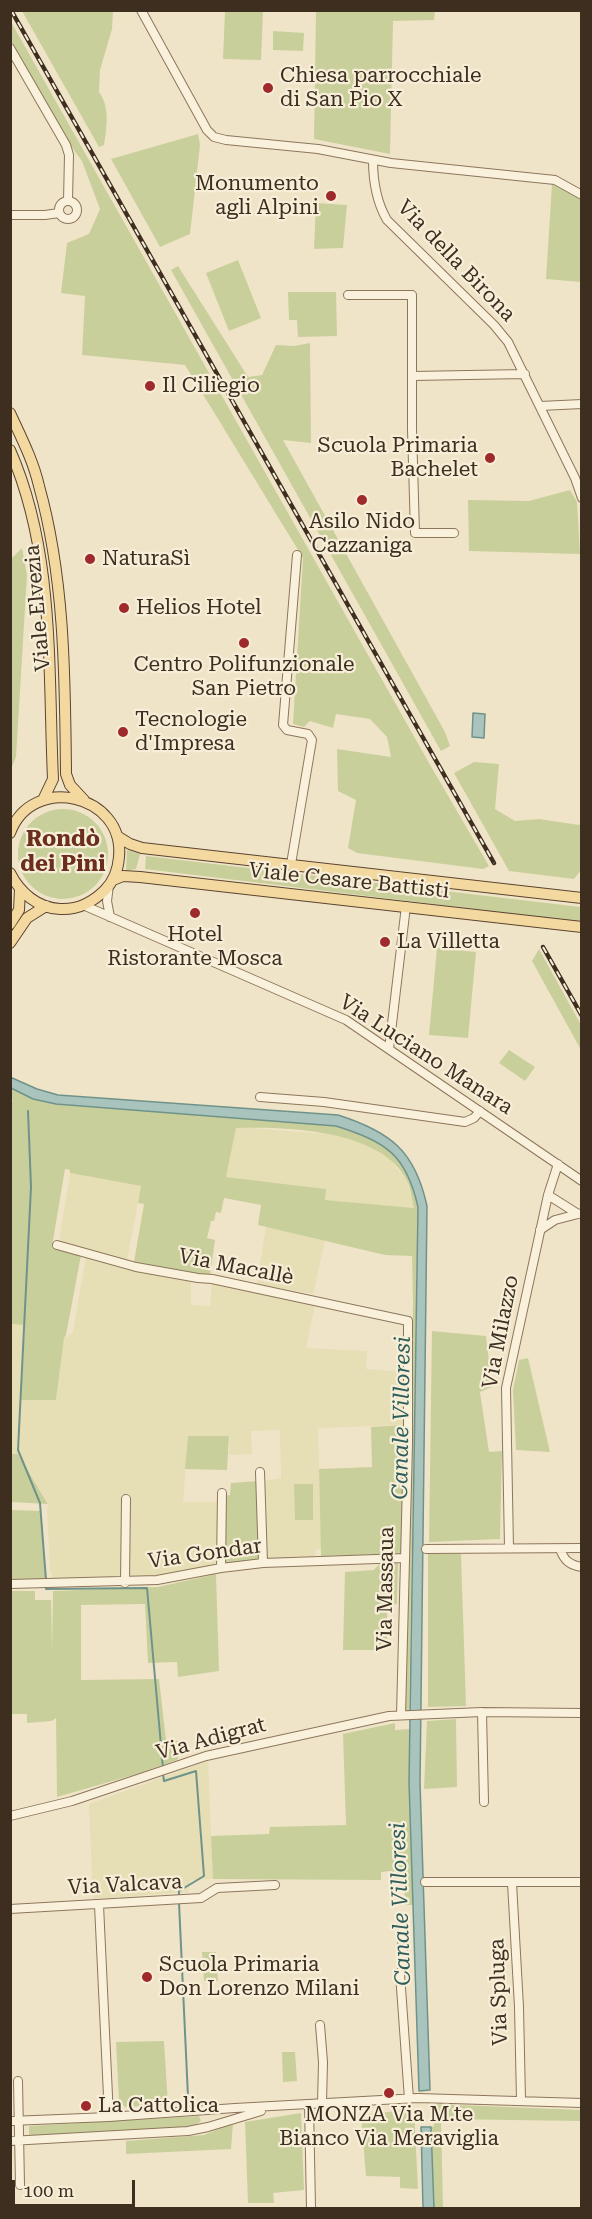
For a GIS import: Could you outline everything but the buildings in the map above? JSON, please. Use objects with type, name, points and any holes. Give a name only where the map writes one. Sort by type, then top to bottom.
[{"type":"main road","name":"Viale Elvezia","points":[[10,413],[39,484],[57,571],[63,658],[66,774],[70,785],[84,800],[106,816],[117,836]]},
{"type":"main road","name":"Viale Elvezia","points":[[10,450],[33,522],[44,577],[52,779],[43,800]]},
{"type":"main road","points":[[11,831],[24,812],[43,800],[63,796],[84,800]]},
{"type":"main road","points":[[10,873],[20,889],[32,900],[58,909],[84,905],[98,897],[111,882],[118,866],[120,851],[117,836]]},
{"type":"main road","name":"Viale Cesare Battisti","points":[[117,836],[142,848],[582,898]]},
{"type":"main road","name":"Viale Cesare Battisti","points":[[111,882],[123,876],[140,877],[582,927]]},
{"type":"main road","points":[[10,924],[19,910],[20,889]]},
{"type":"main road","points":[[10,943],[27,918],[46,906]]},
{"type":"street","points":[[141,10],[207,130],[221,139],[325,150],[373,160],[555,180],[582,195]]},
{"type":"street","points":[[10,48],[66,145],[69,155],[68,201]]},
{"type":"street","name":"Via della Birona","points":[[373,160],[374,186],[378,204],[387,220],[494,325],[508,342],[582,498]]},
{"type":"street","points":[[59,213],[67,219],[75,215],[76,207],[68,201]]},
{"type":"street","points":[[59,213],[60,206],[68,201]]},
{"type":"street","points":[[10,215],[59,213]]},
{"type":"street","points":[[348,295],[412,295],[416,533],[454,532]]},
{"type":"street","points":[[412,376],[525,374]]},
{"type":"street","points":[[540,406],[582,404]]},
{"type":"street","points":[[291,864],[312,740],[308,734],[287,730],[283,725],[297,555]]},
{"type":"street","points":[[110,917],[107,901],[111,882]]},
{"type":"street","name":"Via Luciano Manara","points":[[84,905],[337,1016],[582,1181]]},
{"type":"street","points":[[389,1049],[406,906]]},
{"type":"street","points":[[260,1097],[335,1103],[465,1122],[474,1119],[480,1111]]},
{"type":"street","name":"Via Milazzo","points":[[509,1548],[506,1388],[548,1195],[558,1164]]},
{"type":"street","points":[[548,1195],[580,1214]]},
{"type":"street","points":[[540,1231],[555,1220],[580,1214]]},
{"type":"street","name":"Via Macallè","points":[[57,1245],[136,1267],[212,1279],[408,1321]]},
{"type":"street","name":"Via Massaua","points":[[403,1714],[408,1321]]},
{"type":"street","points":[[260,1472],[263,1563]]},
{"type":"street","points":[[221,1568],[222,1493]]},
{"type":"street","points":[[125,1582],[126,1499]]},
{"type":"street","points":[[426,1549],[582,1548]]},
{"type":"street","points":[[560,1549],[563,1558],[569,1563],[582,1567]]},
{"type":"street","name":"Via Gondar","points":[[10,1584],[157,1580],[263,1563],[405,1558]]},
{"type":"street","points":[[482,1712],[484,1802]]},
{"type":"street","name":"Via Adigrat","points":[[10,1816],[72,1801],[206,1756],[403,1714],[582,1713]]},
{"type":"street","points":[[425,1882],[582,1882]]},
{"type":"street","name":"Via Spluga","points":[[512,1883],[519,2007],[521,2100]]},
{"type":"street","name":"Via Valcava","points":[[10,1909],[201,1898],[217,1888],[275,1885]]},
{"type":"street","points":[[99,1905],[109,2117]]},
{"type":"street","points":[[402,1923],[403,1968],[400,1974],[409,2098]]},
{"type":"street","points":[[320,2025],[323,2062],[322,2103]]},
{"type":"street","points":[[18,2081],[15,2141],[20,2185]]},
{"type":"street","points":[[15,2121],[409,2098],[582,2103]]},
{"type":"street","points":[[309,2104],[311,2208]]},
{"type":"street","points":[[15,2141],[198,2130],[238,2116],[282,2106]]},
{"type":"street","points":[[198,2130],[206,2121],[206,2114],[202,2110]]},
{"type":"shaded area","points":[[236,1127],[329,1134],[355,1140],[373,1148],[389,1159],[402,1174],[409,1185],[414,1208],[324,1200],[325,1189],[226,1177]]},
{"type":"shaded area","points":[[70,1173],[141,1186],[127,1260],[59,1243]]},
{"type":"shaded area","points":[[266,1226],[325,1241],[313,1294],[257,1284]]},
{"type":"shaded area","points":[[86,1256],[191,1281],[191,1305],[210,1306],[212,1283],[315,1305],[306,1348],[367,1351],[366,1369],[405,1372],[405,1425],[318,1428],[321,1549],[315,1550],[316,1558],[266,1560],[265,1481],[281,1478],[280,1430],[251,1431],[252,1454],[229,1455],[230,1436],[188,1436],[183,1502],[217,1502],[217,1566],[156,1576],[53,1579],[50,1570],[47,1508],[49,1504],[18,1454],[11,1454],[11,1324],[25,1324],[21,1399],[56,1400],[64,1338],[73,1332]]},
{"type":"shaded area","points":[[208,1761],[213,1879],[191,1880],[188,1892],[93,1899],[89,1804]]},
{"type":"green space","points":[[22,11],[113,11],[112,29],[100,70],[99,92],[105,104],[107,117],[104,145],[99,147]]},
{"type":"green space","points":[[225,11],[263,11],[261,60],[223,59]]},
{"type":"green space","points":[[316,11],[435,11],[434,20],[393,21],[390,154],[314,139]]},
{"type":"green space","points":[[10,20],[489,866],[483,869],[357,853],[348,848],[356,800],[338,791],[337,749],[391,757],[387,737],[370,719],[336,714],[333,728],[310,721],[304,727],[293,724],[303,558],[185,365],[82,355],[85,296],[61,293],[67,243],[89,234],[100,209],[82,161],[70,145],[11,41]]},
{"type":"green space","points":[[273,31],[304,33],[303,51],[273,50]]},
{"type":"green space","points":[[198,134],[200,145],[190,234],[160,247],[111,159]]},
{"type":"green space","points":[[552,184],[581,199],[581,282],[546,279]]},
{"type":"green space","points":[[316,203],[347,205],[343,248],[314,249]]},
{"type":"green space","points":[[238,260],[261,318],[229,331],[206,273]]},
{"type":"green space","points":[[178,266],[248,377],[262,375],[276,345],[294,346],[310,343],[311,443],[283,440],[445,732],[450,746],[441,751],[171,270]]},
{"type":"green space","points":[[288,292],[336,292],[337,336],[298,337],[297,320],[289,320]]},
{"type":"green space","points":[[570,490],[577,502],[580,554],[469,551],[468,500],[529,501]]},
{"type":"green space","points":[[22,548],[27,575],[16,757],[11,769],[11,559]]},
{"type":"green space","points":[[474,762],[499,764],[495,809],[515,821],[539,819],[579,825],[581,823],[581,870],[574,879],[509,871],[454,773]]},
{"type":"green space","points":[[63,809],[80,813],[95,822],[104,837],[108,854],[104,871],[95,886],[80,895],[63,899],[46,895],[31,886],[22,871],[18,854],[22,837],[31,822],[46,813]]},
{"type":"green space","points":[[127,850],[140,854],[136,869],[126,871]]},
{"type":"green space","points":[[146,856],[581,907],[581,922],[145,869]]},
{"type":"green space","points":[[437,948],[476,952],[468,1038],[429,1035]]},
{"type":"green space","points":[[539,949],[581,1025],[581,1050],[532,961]]},
{"type":"green space","points":[[509,1050],[535,1067],[525,1081],[499,1063]]},
{"type":"green space","points":[[11,1088],[33,1099],[56,1104],[336,1126],[381,1145],[400,1162],[413,1189],[418,1207],[409,1712],[405,1712],[412,1256],[385,1255],[258,1225],[261,1205],[224,1198],[221,1213],[216,1212],[207,1238],[215,1240],[210,1276],[134,1262],[144,1204],[138,1203],[141,1186],[70,1173],[70,1170],[65,1169],[52,1246],[81,1255],[64,1338],[56,1400],[21,1400],[25,1325],[11,1324],[10,1103],[13,1101]],"holes":[[[236,1128],[307,1131],[358,1142],[379,1152],[397,1166],[409,1185],[414,1208],[325,1200],[326,1189],[226,1177]]]},
{"type":"green space","points":[[432,1331],[486,1336],[492,1387],[480,1392],[489,1452],[502,1451],[500,1539],[429,1542]]},
{"type":"green space","points":[[528,1358],[550,1452],[516,1450],[513,1390],[519,1360]]},
{"type":"green space","points":[[405,1425],[403,1549],[399,1554],[321,1556],[319,1469],[372,1467],[371,1427]]},
{"type":"green space","points":[[188,1436],[229,1436],[227,1470],[185,1469]]},
{"type":"green space","points":[[11,1454],[18,1454],[48,1504],[11,1502]]},
{"type":"green space","points":[[258,1481],[260,1560],[224,1563],[224,1496],[230,1495],[231,1483]]},
{"type":"green space","points":[[294,1484],[313,1484],[313,1520],[295,1520]]},
{"type":"green space","points":[[11,1510],[41,1511],[45,1572],[48,1580],[11,1580]]},
{"type":"green space","points":[[428,1554],[461,1554],[466,1706],[428,1707]]},
{"type":"green space","points":[[380,1563],[398,1563],[397,1604],[387,1605],[387,1642],[384,1643],[384,1650],[343,1650],[345,1572],[374,1570]]},
{"type":"green space","points":[[216,1574],[219,1671],[178,1677],[177,1662],[148,1663],[145,1604],[81,1605],[81,1680],[159,1679],[166,1740],[179,1741],[180,1754],[177,1760],[140,1773],[57,1797],[56,1718],[52,1721],[27,1723],[27,1714],[11,1714],[11,1591],[35,1591],[35,1600],[51,1600],[52,1649],[53,1591],[158,1587]]},
{"type":"green space","points":[[456,1719],[457,1787],[424,1789],[427,1721]]},
{"type":"green space","points":[[395,1723],[395,1730],[409,1729],[413,1905],[405,1905],[404,1880],[393,1879],[392,1871],[381,1872],[381,1880],[213,1879],[211,1836],[269,1834],[270,1827],[346,1825],[343,1734]]},
{"type":"green space","points":[[202,1952],[216,1952],[218,1981],[204,1981]]},
{"type":"green space","points":[[164,2041],[168,2105],[145,2102],[144,2106],[125,2107],[119,2101],[116,2042]]},
{"type":"green space","points":[[282,2052],[295,2052],[297,2081],[283,2082]]},
{"type":"green space","points":[[434,2104],[581,2110],[581,2121],[441,2119],[443,2208],[434,2208],[431,2127],[434,2126]]},
{"type":"green space","points":[[414,2109],[418,2189],[400,2188],[400,2177],[366,2176],[361,2115]]},
{"type":"green space","points":[[301,2113],[304,2190],[273,2193],[274,2203],[248,2203],[245,2122]]},
{"type":"green space","points":[[199,2116],[201,2121],[191,2128],[29,2137],[29,2126]]},
{"type":"green space","points":[[233,2123],[231,2149],[126,2154],[126,2141],[204,2135]]},
{"type":"water","points":[[473,713],[485,714],[484,738],[472,737]]},
{"type":"water","points":[[10,1077],[58,1095],[338,1115],[373,1129],[398,1146],[408,1158],[422,1187],[427,1206],[420,1783],[430,2090],[419,2091],[409,1782],[418,1207],[407,1174],[400,1162],[381,1145],[336,1126],[56,1104],[33,1099],[11,1088]]},
{"type":"water","points":[[421,2127],[431,2127],[434,2208],[423,2208]]},
{"type":"waterway","points":[[28,1111],[31,1187],[18,1450],[40,1503],[46,1580]]},
{"type":"waterway","points":[[46,1586],[46,1589],[147,1588],[163,1768]]},
{"type":"waterway","points":[[163,1774],[164,1781],[196,1771],[204,1876],[179,1891],[179,1897]]},
{"type":"waterway","points":[[179,1903],[188,2097]]},
{"type":"railway","points":[[11,10],[494,863]]},
{"type":"railway","points":[[543,947],[582,1016]]},
{"type":"place","name":"Chiesa parrocchiale di San Pio X","points":[[268,88]]},
{"type":"place","name":"Monumento agli Alpini","points":[[331,196]]},
{"type":"place","name":"Il Ciliegio","points":[[150,386]]},
{"type":"place","name":"Scuola Primaria Bachelet","points":[[490,458]]},
{"type":"place","name":"Asilo Nido Cazzaniga","points":[[362,500]]},
{"type":"place","name":"NaturaSì","points":[[90,559]]},
{"type":"place","name":"Helios Hotel","points":[[124,608]]},
{"type":"place","name":"Centro Polifunzionale San Pietro","points":[[244,643]]},
{"type":"place","name":"Tecnologie d'Impresa","points":[[123,732]]},
{"type":"place","name":"Hotel Ristorante Mosca","points":[[195,913]]},
{"type":"place","name":"La Villetta","points":[[385,942]]},
{"type":"place","name":"Scuola Primaria Don Lorenzo Milani","points":[[147,1977]]},
{"type":"place","name":"MONZA Via M.te Bianco Via Meraviglia","points":[[389,2093]]},
{"type":"place","name":"La Cattolica","points":[[86,2106]]},
{"type":"district","name":"Rondò dei Pini","points":[[63,852]]},
{"type":"water label","name":"Canale Villoresi","points":[[402,1418]]},
{"type":"water label","name":"Canale Villoresi","points":[[401,1904]]}]
